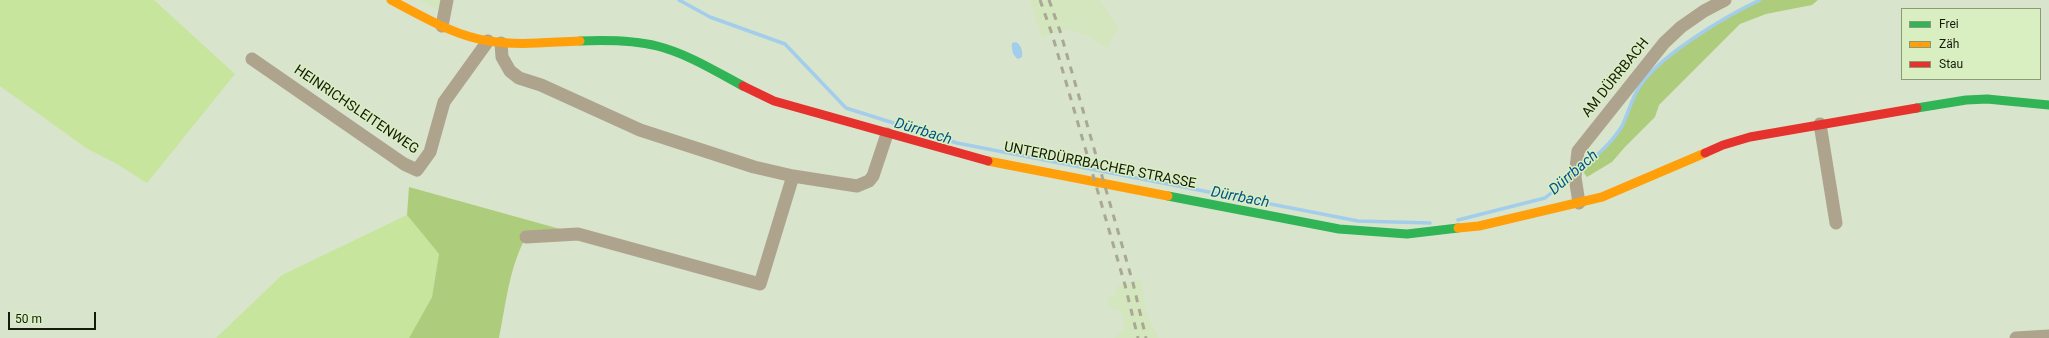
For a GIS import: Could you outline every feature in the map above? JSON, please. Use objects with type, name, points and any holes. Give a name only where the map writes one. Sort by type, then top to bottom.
[{"type":"street","name":"UNTERDÜRRBACHER STRASSE","points":[[391,0],[442,26],[464,35],[495,42],[515,44],[602,40],[657,46],[695,61],[774,100],[887,134],[1009,166],[1339,229],[1378,233],[1438,232],[1479,226],[1579,203],[1636,184],[1722,145],[1772,133],[1966,100],[1987,99],[2049,105]]},
{"type":"street","points":[[442,26],[447,0]]},
{"type":"street","name":"AM DÜRRBACH","points":[[1579,203],[1575,171],[1578,152],[1664,43],[1681,26],[1704,11],[1725,0]]},
{"type":"street","points":[[495,42],[510,71],[519,78],[640,130],[754,167],[793,176],[857,186],[864,184],[873,176],[887,134]]},
{"type":"street","name":"HEINRICHSLEITENWEG","points":[[252,59],[404,164],[417,170],[430,152],[444,102],[495,42]]},
{"type":"street","points":[[1820,124],[1836,223]]},
{"type":"street","points":[[526,237],[578,234],[760,284],[793,176]]},
{"type":"street","points":[[2016,338],[2049,336]]},
{"type":"shaded area","points":[[418,0],[442,0],[441,7],[438,10]]},
{"type":"shaded area","points":[[1030,0],[1100,0],[1118,27],[1107,48],[1086,35],[1069,29],[1042,37]]},
{"type":"shaded area","points":[[1141,279],[1147,316],[1159,338],[1114,338],[1125,327],[1120,309],[1115,310],[1111,308],[1108,305],[1107,298],[1117,294],[1115,287]]},
{"type":"green space","points":[[0,0],[154,0],[235,74],[147,183],[117,164],[86,148],[0,86]]},
{"type":"green space","points":[[1760,0],[1818,0],[1812,5],[1766,14],[1740,24],[1659,105],[1655,117],[1612,162],[1587,177],[1581,169],[1613,138],[1624,122],[1636,91],[1651,74],[1679,49],[1711,27]]},
{"type":"green space","points":[[409,187],[578,234],[526,237],[520,249],[512,274],[499,338],[409,338],[432,297],[439,254],[407,215]]},
{"type":"green space","points":[[407,215],[439,254],[432,297],[409,338],[216,338],[282,275]]},
{"type":"water","points":[[1016,42],[1020,46],[1022,53],[1022,57],[1018,59],[1016,58],[1012,48],[1012,43]]},
{"type":"waterway","name":"Dürrbach","points":[[679,0],[710,17],[785,44],[846,108],[957,143],[1358,221],[1430,223]]},
{"type":"waterway","name":"Dürrbach","points":[[1580,170],[1602,150],[1618,132],[1638,89],[1660,64],[1693,38],[1729,16],[1760,0]]},
{"type":"waterway","name":"Dürrbach","points":[[1458,220],[1545,198],[1572,176]]},
{"type":"railway","points":[[1040,0],[1052,34],[1125,285],[1138,338]]},
{"type":"railway","points":[[1049,0],[1060,31],[1133,283],[1146,338]]},
{"type":"traffic: fast","points":[[580,41],[619,41],[668,49],[690,58],[743,86]]},
{"type":"traffic: fast","points":[[1917,108],[1966,100],[1987,99],[2049,105]]},
{"type":"traffic: fast","points":[[1168,196],[1339,229],[1407,234],[1458,228]]},
{"type":"traffic: slow","points":[[391,0],[438,25],[463,35],[489,41],[512,43],[580,41]]},
{"type":"traffic: slow","points":[[1458,228],[1479,226],[1602,197],[1705,153]]},
{"type":"traffic: slow","points":[[988,161],[1168,196]]},
{"type":"traffic: jam","points":[[743,86],[774,101],[988,161]]},
{"type":"traffic: jam","points":[[1705,153],[1723,145],[1750,137],[1917,108]]}]
